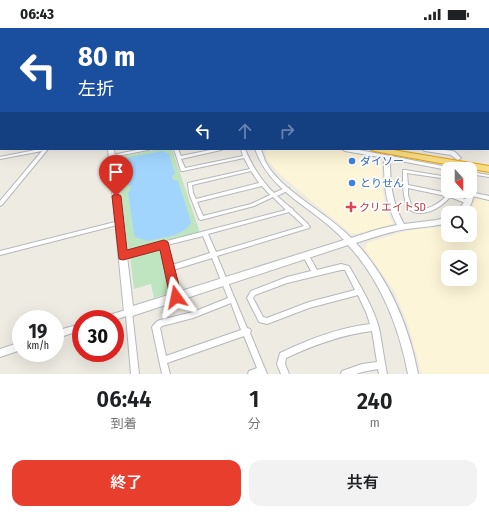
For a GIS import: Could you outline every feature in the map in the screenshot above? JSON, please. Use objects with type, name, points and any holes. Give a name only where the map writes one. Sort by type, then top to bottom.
[{"type":"highway","points":[[380,150],[489,169]]},
{"type":"highway","points":[[389,153],[489,166]]},
{"type":"street","points":[[0,158],[42,150]]},
{"type":"street","points":[[0,204],[46,150]]},
{"type":"street","points":[[135,374],[111,152],[136,150]]},
{"type":"street","points":[[176,150],[182,168],[186,170],[245,157]]},
{"type":"street","points":[[179,158],[216,150]]},
{"type":"street","points":[[170,268],[307,227],[291,210],[262,184],[251,170],[243,150]]},
{"type":"street","points":[[259,150],[270,171],[287,189],[332,224],[350,242],[369,266],[393,306],[406,342],[414,374]]},
{"type":"street","points":[[356,150],[389,153],[441,166]]},
{"type":"street","points":[[432,150],[452,153],[458,158]]},
{"type":"street","points":[[389,153],[387,182],[389,200],[402,227]]},
{"type":"street","points":[[251,170],[190,184],[199,216],[203,218],[248,206],[287,189]]},
{"type":"street","points":[[441,177],[408,171],[405,172],[405,186],[410,207],[415,211],[428,210],[439,205],[445,198]]},
{"type":"street","points":[[477,174],[489,176]]},
{"type":"street","points":[[387,182],[441,192]]},
{"type":"street","points":[[194,201],[262,184]]},
{"type":"street","points":[[477,197],[489,198]]},
{"type":"street","points":[[123,256],[291,210]]},
{"type":"street","points":[[124,314],[378,232],[441,222]]},
{"type":"street","points":[[0,253],[119,223]]},
{"type":"street","points":[[205,234],[231,300],[247,331],[262,372],[252,374]]},
{"type":"street","points":[[164,245],[176,297]]},
{"type":"street","points":[[306,256],[315,272]]},
{"type":"street","points":[[359,292],[309,305],[267,321],[261,320],[250,298],[253,293],[287,280],[315,272],[341,267],[347,268],[359,292],[374,327],[383,374]]},
{"type":"street","points":[[166,374],[164,360],[157,340],[156,327],[160,323],[193,315],[231,300]]},
{"type":"street","points":[[285,374],[281,364],[283,356],[307,344],[334,334],[374,327]]},
{"type":"street","points":[[164,360],[247,331]]},
{"type":"street","points":[[0,353],[12,349]]},
{"type":"street","points":[[345,374],[362,368],[381,365]]},
{"type":"shaded area","points":[[265,150],[340,150],[381,157],[383,192],[385,203],[393,224],[357,234],[350,233],[278,173],[267,159]]},
{"type":"shaded area","points":[[476,198],[489,200],[489,374],[422,374],[409,328],[395,292],[365,249],[367,243],[409,230],[441,227],[441,242],[477,242],[477,206],[472,206]]},
{"type":"green space","points":[[153,150],[172,150],[200,233],[128,252],[117,158]]},
{"type":"green space","points":[[161,247],[163,249],[172,289],[169,293],[154,298],[151,284],[134,289],[130,256]]},
{"type":"water","points":[[162,151],[169,154],[175,174],[172,176],[173,180],[178,181],[191,222],[184,230],[172,236],[147,241],[135,237],[128,193],[131,189],[126,183],[122,163],[127,158]]},
{"type":"place","name":"ダイソー","points":[[352,161]]},
{"type":"place","name":"とりせん","points":[[352,183]]},
{"type":"place","name":"クリエイトSD","points":[[351,207]]},
{"type":"route","points":[[116,196],[123,256],[164,245],[176,297]]}]
